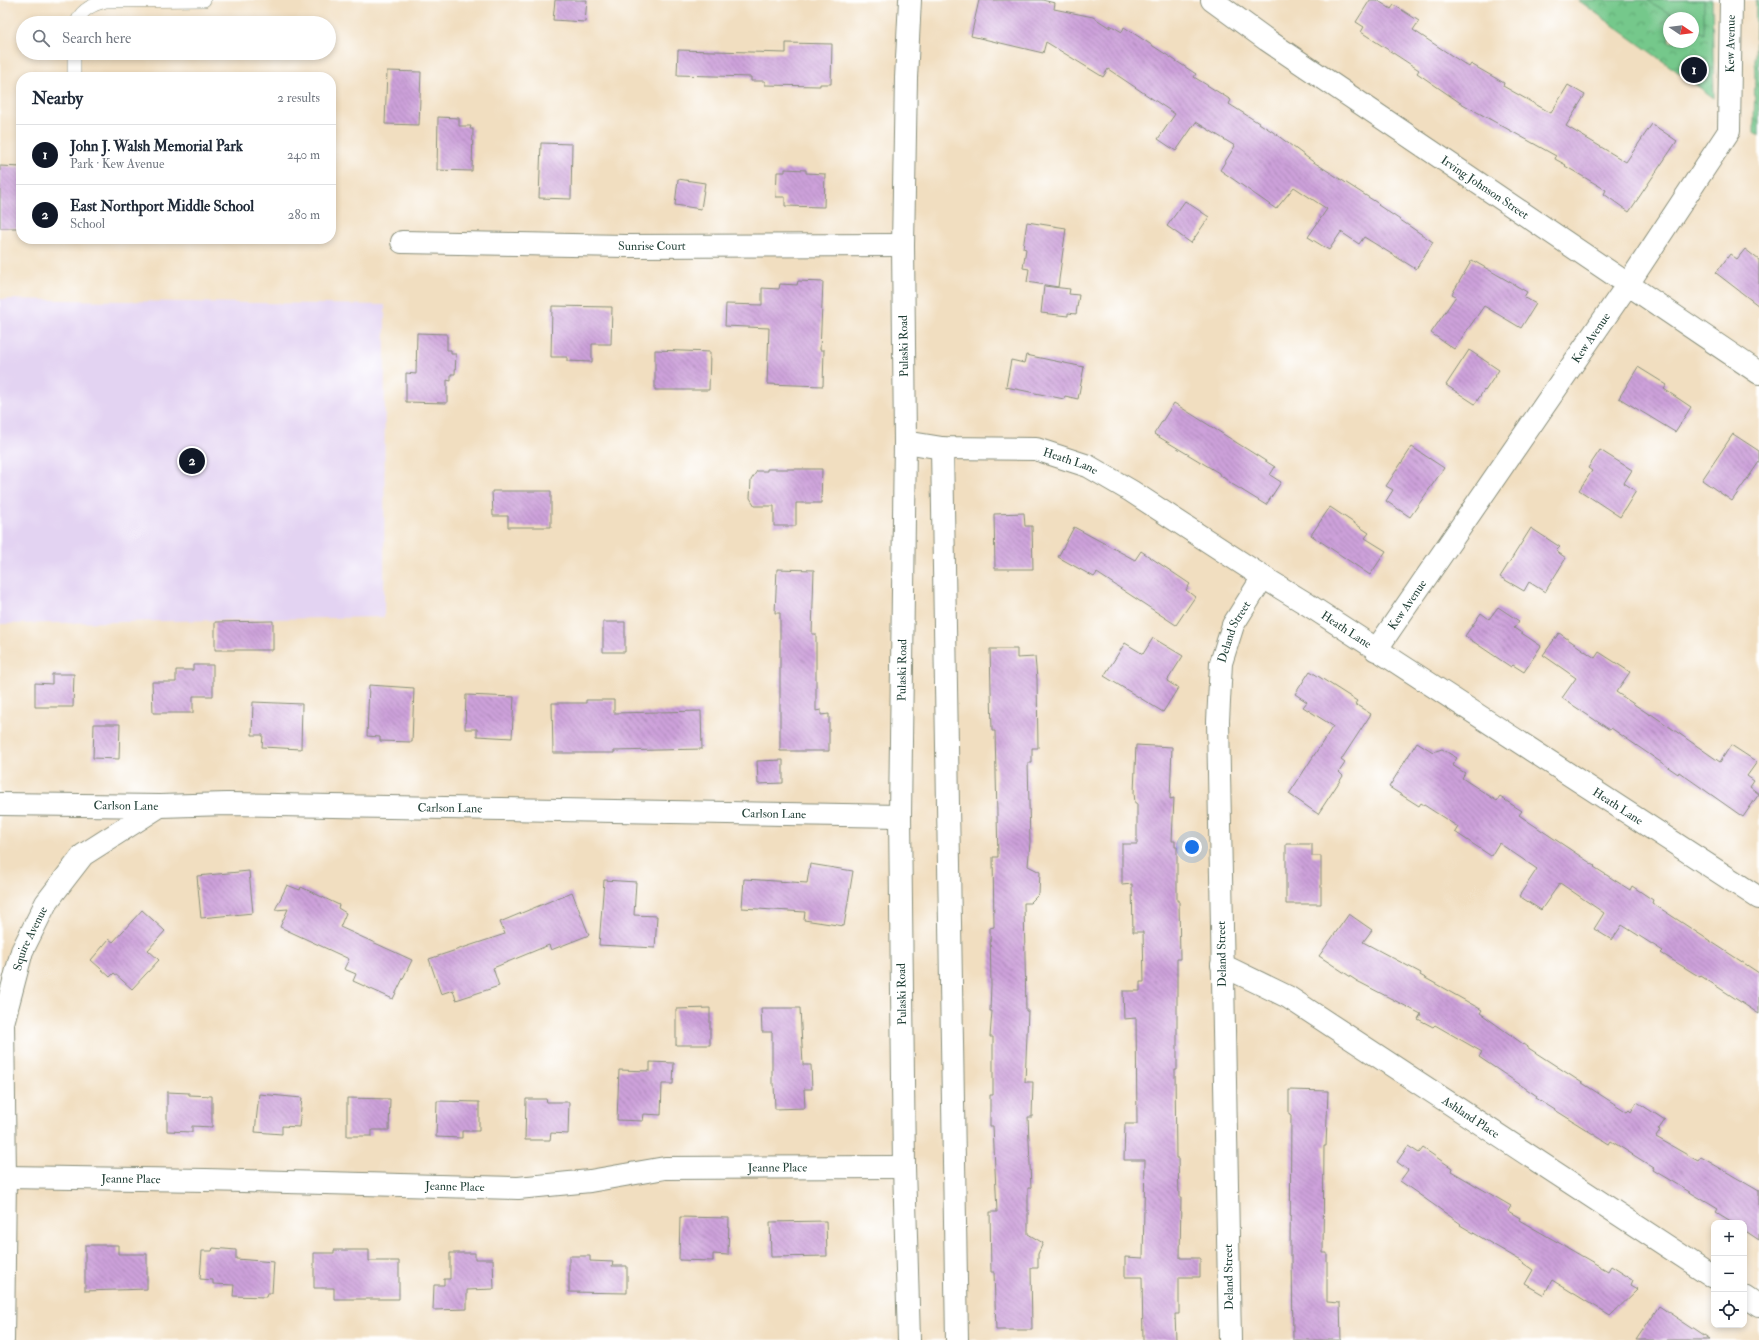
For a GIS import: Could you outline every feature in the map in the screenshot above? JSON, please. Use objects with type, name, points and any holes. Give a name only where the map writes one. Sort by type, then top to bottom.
[{"type":"street","name":"Pulaski Road","points":[[909,1340],[904,1167],[900,816],[905,442],[903,245],[906,78],[910,0]]},
{"type":"street","name":"Irving Johnson Street","points":[[1212,0],[1267,40],[1759,373]]},
{"type":"street","name":"Kew Avenue","points":[[1376,650],[1628,284],[1729,131],[1731,0]]},
{"type":"street","name":"Sunrise Court","points":[[402,242],[626,246],[903,245]]},
{"type":"street","name":"Heath Lane","points":[[905,442],[942,448],[1036,449],[1088,466],[1307,604],[1759,898]]},
{"type":"street","points":[[942,448],[956,1340]]},
{"type":"street","name":"Deland Street","points":[[1230,1340],[1218,721],[1221,663],[1233,625],[1263,577]]},
{"type":"street","name":"Carlson Lane","points":[[0,804],[160,806],[227,804],[900,816]]},
{"type":"street","name":"Squire Avenue","points":[[3,1340],[5,1177],[3,1023],[22,951],[46,902],[83,855],[160,806]]},
{"type":"street","name":"Ashland Place","points":[[1222,965],[1288,997],[1711,1275]]},
{"type":"street","name":"Jeanne Place","points":[[5,1177],[206,1180],[518,1188],[590,1181],[665,1168],[904,1167]]},
{"type":"street","points":[[1747,1298],[1759,1306]]},
{"type":"lane","points":[[79,16],[93,4],[106,1],[204,0]]},
{"type":"lane","points":[[74,60],[74,72]]},
{"type":"shaded area","points":[[0,299],[385,305],[384,617],[0,624]]},
{"type":"green space","points":[[1578,0],[1712,0],[1714,98]]},
{"type":"green space","points":[[1647,0],[1704,0],[1704,34],[1699,31],[1699,12],[1667,12]]},
{"type":"green space","points":[[1756,0],[1759,0],[1759,136],[1754,132]]},
{"type":"building","points":[[555,0],[587,0],[585,22],[553,20]]},
{"type":"building","points":[[979,0],[1042,0],[1055,3],[1054,9],[1093,17],[1110,28],[1110,25],[1122,32],[1124,27],[1196,74],[1194,77],[1231,100],[1229,104],[1273,132],[1312,161],[1379,204],[1378,205],[1433,242],[1416,269],[1364,237],[1359,244],[1341,232],[1329,250],[1308,237],[1327,209],[1294,187],[1276,209],[1220,170],[1235,146],[1196,122],[1176,151],[1158,139],[1175,114],[1108,69],[1103,77],[1046,42],[1043,53],[971,36]]},
{"type":"building","points":[[1370,0],[1377,0],[1391,9],[1394,5],[1419,21],[1413,30],[1469,67],[1471,64],[1504,83],[1503,86],[1551,113],[1568,85],[1585,95],[1566,126],[1626,162],[1652,124],[1677,141],[1629,212],[1604,194],[1606,190],[1565,166],[1566,165],[1555,159],[1556,156],[1459,102],[1417,73],[1419,70],[1361,32],[1364,27],[1356,22]]},
{"type":"building","points":[[786,43],[832,44],[831,84],[820,84],[820,86],[765,85],[765,81],[751,81],[751,77],[677,75],[678,50],[786,53]]},
{"type":"building","points":[[387,71],[421,72],[419,125],[385,124]]},
{"type":"building","points":[[438,117],[459,118],[459,126],[471,126],[470,129],[473,129],[472,171],[437,170]]},
{"type":"building","points":[[541,143],[572,144],[571,199],[539,198]]},
{"type":"building","points":[[0,166],[16,167],[16,228],[0,228]]},
{"type":"building","points":[[785,169],[806,170],[806,173],[825,174],[824,207],[785,206],[785,197],[776,197],[777,172],[785,172]]},
{"type":"building","points":[[678,179],[705,183],[701,209],[675,205]]},
{"type":"building","points":[[1185,201],[1209,217],[1191,243],[1167,226]]},
{"type":"building","points":[[1027,222],[1066,228],[1058,287],[1027,282],[1029,269],[1023,268],[1026,249],[1023,248]]},
{"type":"building","points":[[1745,249],[1759,260],[1759,306],[1716,273],[1730,254],[1737,259]]},
{"type":"building","points":[[1472,260],[1527,292],[1524,297],[1536,304],[1521,328],[1484,306],[1454,349],[1431,333],[1456,296],[1452,294]]},
{"type":"building","points":[[798,281],[823,282],[820,350],[824,350],[823,386],[767,384],[769,328],[725,326],[726,304],[762,305],[762,288],[779,289],[780,284],[797,285]]},
{"type":"building","points":[[1044,286],[1070,289],[1069,294],[1079,295],[1076,314],[1068,313],[1068,316],[1041,313]]},
{"type":"building","points":[[552,306],[612,307],[611,344],[592,344],[592,362],[567,361],[567,357],[551,357]]},
{"type":"building","points":[[417,333],[447,334],[447,350],[451,350],[451,354],[456,354],[455,374],[451,374],[451,381],[447,380],[447,403],[406,402],[406,373],[416,374]]},
{"type":"building","points":[[655,350],[710,352],[709,390],[655,390]]},
{"type":"building","points":[[1469,350],[1499,370],[1475,404],[1446,385]]},
{"type":"building","points":[[1026,355],[1084,367],[1078,399],[1065,396],[1064,399],[1006,387],[1011,360],[1024,363]]},
{"type":"building","points":[[1638,367],[1667,385],[1664,389],[1691,407],[1675,432],[1619,398]]},
{"type":"building","points":[[1174,403],[1275,467],[1270,475],[1281,482],[1266,505],[1232,484],[1219,473],[1154,434]]},
{"type":"building","points":[[1733,434],[1759,451],[1759,462],[1732,501],[1702,480]]},
{"type":"building","points":[[1412,447],[1444,468],[1410,517],[1386,501],[1393,490],[1386,486]]},
{"type":"building","points":[[1600,450],[1632,470],[1624,483],[1636,491],[1620,517],[1579,490],[1592,471],[1588,468]]},
{"type":"building","points":[[767,469],[822,469],[821,503],[796,503],[796,526],[774,526],[774,506],[755,506],[750,498],[751,480],[757,471],[767,471]]},
{"type":"building","points":[[492,491],[551,491],[551,527],[508,527],[508,516],[493,516]]},
{"type":"building","points":[[1330,507],[1369,533],[1365,538],[1386,551],[1370,575],[1311,535]]},
{"type":"building","points":[[1024,513],[1025,526],[1032,526],[1033,569],[995,569],[994,514]]},
{"type":"building","points":[[1074,527],[1135,560],[1141,551],[1190,584],[1186,590],[1195,597],[1176,625],[1097,573],[1094,577],[1058,557]]},
{"type":"building","points":[[1531,528],[1560,547],[1556,551],[1566,558],[1545,592],[1529,582],[1524,591],[1500,577]]},
{"type":"building","points":[[777,569],[814,570],[812,634],[816,634],[816,711],[821,710],[821,715],[829,714],[829,751],[780,751],[780,613],[775,613]]},
{"type":"building","points":[[1498,607],[1519,621],[1514,628],[1541,646],[1524,672],[1513,665],[1511,667],[1465,636],[1481,613],[1489,619]]},
{"type":"building","points":[[273,621],[273,650],[215,650],[215,622]]},
{"type":"building","points":[[603,622],[625,622],[625,652],[603,652]]},
{"type":"building","points":[[1559,633],[1595,658],[1599,652],[1630,672],[1616,692],[1650,715],[1651,714],[1720,762],[1731,745],[1757,762],[1747,776],[1754,781],[1750,787],[1759,794],[1743,817],[1679,772],[1678,774],[1611,728],[1610,730],[1562,698],[1576,678],[1543,655]]},
{"type":"building","points":[[1153,638],[1183,656],[1167,681],[1178,688],[1163,712],[1104,676],[1125,643],[1143,654]]},
{"type":"building","points":[[990,649],[1017,649],[1017,658],[1035,657],[1037,679],[1038,748],[1032,748],[1032,763],[1028,763],[1030,842],[1028,866],[1040,872],[1039,894],[1030,903],[1024,903],[1026,1011],[1028,1011],[1025,1082],[1033,1082],[1032,1117],[1028,1117],[1031,1188],[1028,1188],[1028,1234],[1043,1243],[1038,1254],[1038,1268],[1031,1268],[1032,1330],[996,1330],[994,1272],[991,1272],[990,1212],[997,1212],[993,1126],[990,1126],[990,1095],[993,1095],[993,1037],[990,1037],[992,1011],[990,1011],[990,928],[994,927],[993,857],[998,857],[995,731],[992,731]]},
{"type":"building","points":[[193,665],[213,665],[213,696],[193,696],[193,713],[153,713],[152,682],[176,682],[176,670],[193,670]]},
{"type":"building","points":[[1310,671],[1357,701],[1355,704],[1371,714],[1341,760],[1345,763],[1339,772],[1343,776],[1318,814],[1289,794],[1333,726],[1303,707],[1307,702],[1295,694]]},
{"type":"building","points":[[52,674],[74,674],[73,707],[35,707],[35,683],[52,684]]},
{"type":"building","points":[[369,685],[414,688],[412,742],[380,741],[380,737],[367,736]]},
{"type":"building","points":[[466,695],[514,697],[512,738],[477,736],[477,729],[465,729]]},
{"type":"building","points":[[586,700],[614,700],[614,713],[701,711],[702,749],[614,751],[614,753],[553,753],[552,703],[586,703]]},
{"type":"building","points":[[253,702],[302,704],[301,749],[262,747],[263,735],[252,735]]},
{"type":"building","points":[[94,724],[120,724],[119,759],[93,758]]},
{"type":"building","points":[[1417,742],[1433,752],[1442,749],[1457,758],[1452,765],[1465,773],[1462,778],[1497,801],[1500,797],[1522,811],[1519,815],[1595,866],[1594,867],[1630,890],[1632,886],[1653,900],[1652,903],[1759,973],[1759,1014],[1701,976],[1700,977],[1661,953],[1663,951],[1622,925],[1612,940],[1594,929],[1604,913],[1560,883],[1541,910],[1519,896],[1537,869],[1499,843],[1491,856],[1455,832],[1458,827],[1421,803],[1419,806],[1389,787]]},
{"type":"building","points":[[1136,745],[1172,747],[1170,799],[1174,798],[1172,841],[1175,841],[1175,847],[1177,847],[1177,901],[1179,901],[1180,959],[1177,959],[1177,1070],[1175,1070],[1176,1158],[1178,1158],[1179,1197],[1181,1197],[1180,1258],[1200,1258],[1200,1277],[1179,1277],[1179,1314],[1175,1314],[1176,1340],[1143,1340],[1142,1277],[1125,1277],[1125,1257],[1143,1258],[1145,1160],[1124,1160],[1125,1124],[1137,1124],[1136,1018],[1124,1019],[1123,991],[1140,991],[1140,982],[1144,982],[1143,932],[1133,932],[1132,884],[1122,885],[1122,844],[1137,844],[1137,803],[1135,803],[1134,793]]},
{"type":"building","points":[[783,760],[783,783],[758,784],[757,761]]},
{"type":"building","points":[[1286,844],[1312,844],[1312,856],[1321,856],[1321,904],[1286,904]]},
{"type":"building","points":[[810,864],[853,871],[844,926],[804,920],[805,912],[742,908],[744,879],[807,883]]},
{"type":"building","points":[[249,871],[253,913],[201,918],[197,876]]},
{"type":"building","points":[[604,880],[636,882],[634,915],[657,916],[655,948],[599,945]]},
{"type":"building","points":[[287,885],[300,890],[301,887],[339,905],[338,908],[346,913],[340,927],[412,960],[393,999],[353,981],[356,974],[344,969],[349,959],[280,927],[288,909],[275,910]]},
{"type":"building","points":[[572,892],[589,935],[551,950],[549,945],[493,968],[499,986],[456,1000],[453,990],[441,994],[429,959],[505,934],[500,922]]},
{"type":"building","points":[[142,910],[165,931],[148,950],[159,960],[132,989],[114,973],[110,977],[91,960],[109,939],[113,942]]},
{"type":"building","points":[[1349,914],[1372,930],[1363,942],[1421,973],[1420,975],[1482,1010],[1480,1013],[1530,1049],[1627,1112],[1629,1110],[1631,1112],[1637,1102],[1665,1120],[1658,1130],[1660,1131],[1656,1137],[1698,1161],[1701,1157],[1759,1191],[1759,1240],[1747,1232],[1747,1220],[1729,1220],[1716,1212],[1718,1209],[1653,1170],[1654,1168],[1611,1141],[1609,1144],[1536,1098],[1537,1096],[1479,1057],[1482,1052],[1435,1025],[1433,1027],[1418,1019],[1421,1014],[1357,981],[1319,956]]},
{"type":"building","points":[[710,1008],[710,1045],[676,1045],[676,1009]]},
{"type":"building","points":[[761,1008],[800,1008],[803,1065],[811,1065],[812,1089],[804,1089],[805,1108],[775,1109],[774,1084],[772,1084],[772,1032],[762,1032]]},
{"type":"building","points":[[650,1062],[674,1063],[673,1084],[662,1084],[661,1115],[644,1114],[643,1121],[617,1120],[619,1070],[650,1071]]},
{"type":"building","points":[[1289,1090],[1328,1091],[1326,1146],[1324,1146],[1323,1253],[1327,1253],[1327,1302],[1340,1303],[1341,1340],[1293,1340],[1292,1256],[1290,1256],[1291,1114],[1289,1114]]},
{"type":"building","points":[[167,1092],[212,1096],[212,1127],[192,1126],[192,1132],[167,1131]]},
{"type":"building","points":[[259,1094],[302,1098],[299,1127],[282,1126],[282,1134],[255,1132]]},
{"type":"building","points":[[347,1098],[390,1099],[389,1130],[372,1130],[372,1136],[347,1136]]},
{"type":"building","points":[[526,1099],[546,1099],[547,1102],[569,1102],[568,1134],[551,1133],[550,1140],[525,1140]]},
{"type":"building","points":[[437,1101],[479,1102],[479,1131],[462,1131],[462,1138],[436,1137]]},
{"type":"building","points":[[1408,1146],[1419,1153],[1423,1148],[1452,1168],[1451,1171],[1511,1206],[1508,1211],[1520,1218],[1519,1220],[1608,1271],[1611,1266],[1633,1280],[1631,1285],[1638,1289],[1610,1316],[1552,1280],[1544,1295],[1525,1284],[1533,1270],[1523,1262],[1460,1225],[1461,1224],[1400,1181],[1408,1170],[1397,1162]]},
{"type":"building","points":[[680,1217],[729,1218],[728,1255],[713,1254],[713,1261],[679,1260]]},
{"type":"building","points":[[826,1221],[827,1256],[771,1257],[770,1222]]},
{"type":"building","points":[[85,1245],[118,1245],[118,1254],[147,1254],[147,1289],[85,1291]]},
{"type":"building","points":[[213,1248],[236,1250],[236,1259],[274,1262],[272,1293],[267,1293],[266,1297],[233,1296],[234,1285],[213,1284],[213,1280],[200,1279],[202,1251],[212,1251]]},
{"type":"building","points":[[334,1250],[369,1250],[369,1261],[399,1261],[399,1299],[334,1299],[334,1288],[314,1288],[314,1253],[334,1253]]},
{"type":"building","points":[[450,1253],[475,1253],[475,1259],[493,1259],[494,1289],[467,1290],[467,1309],[433,1310],[434,1285],[444,1285],[444,1279],[450,1279]]},
{"type":"building","points":[[569,1256],[590,1256],[590,1261],[613,1262],[612,1266],[627,1266],[627,1293],[569,1292]]},
{"type":"building","points":[[1659,1306],[1710,1340],[1636,1340]]},
{"type":"place","name":"John J. Walsh Memorial Park","points":[[1694,70]]},
{"type":"place","name":"East Northport Middle School","points":[[192,461]]}]
